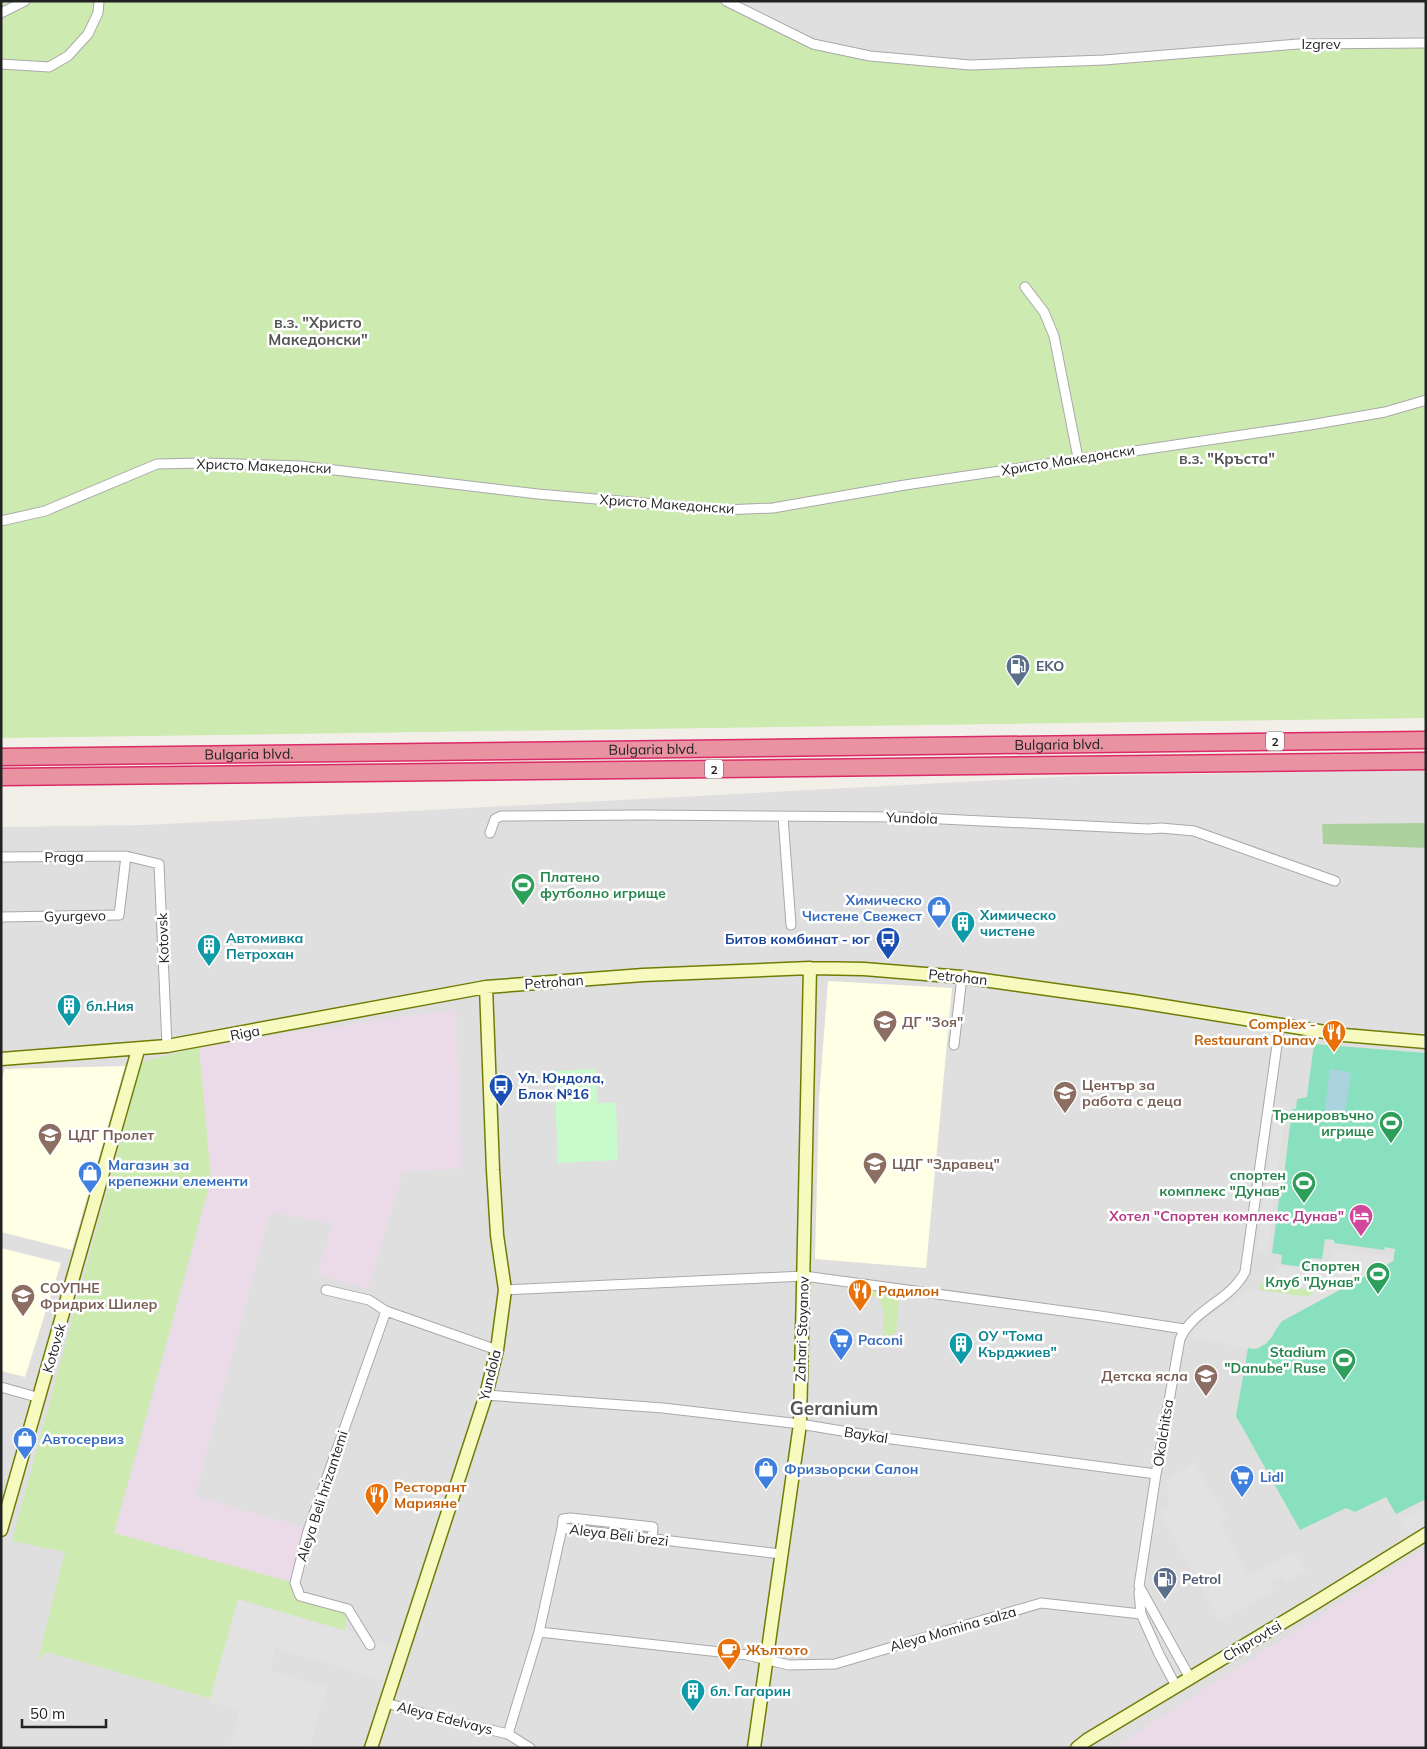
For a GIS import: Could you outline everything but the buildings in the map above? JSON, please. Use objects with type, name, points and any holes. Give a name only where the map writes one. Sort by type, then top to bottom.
[{"type":"highway","name":"Bulgaria blvd.","points":[[1,757],[1426,740]]},
{"type":"highway","name":"Bulgaria blvd.","points":[[1,777],[1426,761]]},
{"type":"street","points":[[1,13],[25,1]]},
{"type":"street","points":[[1,64],[49,68],[68,56],[88,34],[98,13],[99,1]]},
{"type":"street","name":"Izgrev","points":[[726,1],[813,44],[870,56],[970,65],[1104,60],[1298,44],[1426,44]]},
{"type":"street","points":[[1025,287],[1044,312],[1054,336],[1078,458]]},
{"type":"street","name":"Христо Македонски","points":[[1,522],[45,511],[157,464],[204,463],[301,466],[538,494],[724,510],[773,508],[905,484],[1357,417],[1385,412],[1426,400]]},
{"type":"street","name":"Yundola","points":[[490,832],[495,819],[501,816],[901,817],[1148,829],[1161,828],[1194,831],[1335,881]]},
{"type":"street","points":[[783,816],[791,925]]},
{"type":"street","name":"Praga","points":[[1,858],[126,856]]},
{"type":"street","name":"Gyurgevo","points":[[1,917],[119,915],[126,856]]},
{"type":"street","name":"Kotovsk","points":[[126,856],[160,864],[167,1046]]},
{"type":"street","name":"Petrohan","points":[[486,987],[643,975],[810,968],[864,969],[962,976],[1124,999],[1344,1034],[1426,1042]]},
{"type":"street","name":"Zahari Stoyanov","points":[[754,1748],[800,1424],[810,968]]},
{"type":"street","points":[[954,1045],[962,976]]},
{"type":"street","name":"Yundola","points":[[371,1748],[486,1395],[497,1350],[505,1290],[497,1235],[486,987]]},
{"type":"street","name":"Riga","points":[[1,1059],[138,1050],[167,1046],[486,987]]},
{"type":"street","name":"Okolchitsa","points":[[1141,1614],[1139,1586],[1175,1357],[1184,1329],[1192,1320],[1234,1287],[1245,1272],[1280,1024]]},
{"type":"street","name":"Kotovsk","points":[[1,1530],[138,1050]]},
{"type":"street","points":[[505,1290],[804,1276],[1090,1314],[1184,1329]]},
{"type":"street","points":[[326,1290],[369,1300],[386,1311],[497,1350]]},
{"type":"street","name":"Aleya Beli hrizantemi","points":[[370,1645],[348,1609],[300,1596],[295,1583],[308,1531],[386,1311]]},
{"type":"street","points":[[1,1387],[40,1398]]},
{"type":"street","name":"Baykal","points":[[486,1395],[663,1408],[800,1424],[884,1438],[1156,1474]]},
{"type":"street","name":"Aleya Beli brezi","points":[[508,1734],[539,1632],[562,1528],[781,1554]]},
{"type":"street","name":"Chiprovtsi","points":[[1076,1748],[1426,1534]]},
{"type":"street","points":[[1139,1586],[1190,1678]]},
{"type":"street","name":"Aleya Momina salza","points":[[767,1659],[789,1665],[835,1664],[1041,1603],[1141,1614]]},
{"type":"street","points":[[1141,1614],[1176,1686]]},
{"type":"street","points":[[539,1632],[747,1655],[767,1659]]},
{"type":"street","name":"Aleya Edelvays","points":[[386,1702],[448,1720],[508,1734],[530,1748]]},
{"type":"shaded area","points":[[726,1],[1426,1],[1426,41],[970,65],[870,56],[813,44]]},
{"type":"shaded area","points":[[1426,770],[1426,1748],[1,1748],[1,827],[145,825],[1076,776]]},
{"type":"shaded area","points":[[828,981],[952,988],[926,1268],[815,1259],[819,1099]]},
{"type":"shaded area","points":[[456,1009],[462,1168],[403,1172],[368,1289],[317,1274],[333,1224],[270,1212],[195,1496],[311,1530],[295,1583],[178,1553],[114,1533],[156,1388],[211,1179],[199,1047]]},
{"type":"shaded area","name":"ЦДГ Пролет","points":[[125,1066],[72,1250],[1,1232],[1,1081],[5,1069]]},
{"type":"shaded area","points":[[1274,1122],[1284,1123],[1267,1253],[1257,1252]]},
{"type":"shaded area","name":"СОУПНЕ Фридрих Шилер","points":[[1,1248],[61,1263],[25,1377],[1,1371]]},
{"type":"shaded area","points":[[1333,1249],[1394,1257],[1393,1261],[1282,1321],[1272,1337],[1259,1348],[1254,1349],[1193,1338],[1195,1330],[1203,1321],[1250,1289],[1307,1297],[1313,1293],[1313,1290],[1274,1285],[1277,1266],[1322,1272],[1331,1264]]},
{"type":"shaded area","points":[[1194,1462],[1227,1519],[1220,1523],[1249,1576],[1294,1552],[1306,1571],[1288,1582],[1283,1576],[1270,1584],[1274,1591],[1220,1621],[1160,1513],[1170,1507],[1166,1480]]},
{"type":"shaded area","points":[[1426,1507],[1426,1529],[1410,1537],[1401,1520]]},
{"type":"shaded area","points":[[1426,1548],[1426,1748],[1114,1748],[1195,1695]]},
{"type":"shaded area","points":[[238,1599],[402,1648],[391,1683],[276,1648],[270,1671],[327,1687],[309,1748],[229,1748],[239,1711],[209,1702]]},
{"type":"green space","points":[[1,1],[734,1],[801,38],[870,56],[970,65],[1426,41],[1426,718],[1,738]]},
{"type":"green space","points":[[1426,823],[1426,848],[1323,844],[1322,824]]},
{"type":"green space","name":"Спортен Клуб \"Дунав\"","points":[[1314,1044],[1426,1053],[1426,1499],[1396,1514],[1386,1497],[1355,1512],[1346,1508],[1300,1530],[1236,1416],[1248,1348],[1254,1349],[1266,1344],[1282,1321],[1393,1261],[1395,1249],[1385,1247],[1384,1250],[1334,1243],[1334,1240],[1325,1239],[1322,1259],[1311,1258],[1309,1268],[1281,1264],[1282,1255],[1272,1253],[1292,1109],[1296,1109],[1297,1099],[1307,1097]]},
{"type":"green space","points":[[199,1047],[211,1179],[114,1533],[295,1583],[300,1596],[348,1609],[345,1630],[254,1605],[240,1707],[47,1652],[38,1660],[65,1552],[12,1541],[142,1062]]},
{"type":"green space","points":[[596,1069],[597,1103],[616,1103],[618,1160],[558,1163],[554,1071]]},
{"type":"green space","points":[[1260,1283],[1314,1290],[1307,1297],[1259,1290]]},
{"type":"green space","points":[[871,1287],[900,1290],[896,1332],[892,1335],[883,1336],[882,1306],[880,1301],[870,1295]]},
{"type":"water","points":[[1330,1069],[1351,1072],[1345,1113],[1325,1110]]},
{"type":"place","name":"EKO","points":[[1018,687]]},
{"type":"place","name":"Платено футболно игрище","points":[[523,906]]},
{"type":"place","name":"Химическо Чистене Свежест","points":[[939,929]]},
{"type":"place","name":"Химическо чистене","points":[[963,944]]},
{"type":"place","name":"Битов комбинат - юг","points":[[888,960]]},
{"type":"place","name":"Автомивка Петрохан","points":[[209,967]]},
{"type":"place","name":"бл.Ния","points":[[69,1027]]},
{"type":"place","name":"ДГ \"Зоя\"","points":[[885,1043]]},
{"type":"place","name":"Complex - Restaurant Dunav","points":[[1334,1053]]},
{"type":"place","name":"Ул. Юндола, Блок №16","points":[[501,1107]]},
{"type":"place","name":"Център за работа с деца","points":[[1065,1114]]},
{"type":"place","name":"Тренировъчно игрище","points":[[1391,1144]]},
{"type":"place","name":"ЦДГ Пролет","points":[[50,1156]]},
{"type":"place","name":"ЦДГ \"Здравец\"","points":[[875,1185]]},
{"type":"place","name":"Магазин за крепежни елементи","points":[[90,1194]]},
{"type":"place","name":"спортен комплекс \"Дунав\"","points":[[1304,1204]]},
{"type":"place","name":"Хотел \"Спортен комплекс Дунав\"","points":[[1361,1237]]},
{"type":"place","name":"Спортен Клуб \"Дунав\"","points":[[1378,1295]]},
{"type":"place","name":"Радилон","points":[[860,1312]]},
{"type":"place","name":"СОУПНЕ Фридрих Шилер","points":[[23,1317]]},
{"type":"place","name":"Paconi","points":[[841,1361]]},
{"type":"place","name":"ОУ \"Тома Кърджиев\"","points":[[961,1365]]},
{"type":"place","name":"Stadium \"Danube\" Ruse","points":[[1344,1381]]},
{"type":"place","name":"Детска ясла","points":[[1206,1397]]},
{"type":"place","name":"Автосервиз","points":[[25,1460]]},
{"type":"place","name":"Фризьорски Салон","points":[[766,1490]]},
{"type":"place","name":"Lidl","points":[[1242,1498]]},
{"type":"place","name":"Ресторант Марияне","points":[[377,1516]]},
{"type":"place","name":"Petrol","points":[[1165,1600]]},
{"type":"place","name":"Жълтото","points":[[729,1671]]},
{"type":"place","name":"бл. Гагарин","points":[[693,1712]]},
{"type":"district","name":"в.з. \"Христо Македонски\"","points":[[318,330]]},
{"type":"district","name":"в.з. \"Кръста\"","points":[[1227,458]]},
{"type":"district","name":"Geranium","points":[[834,1408]]}]
